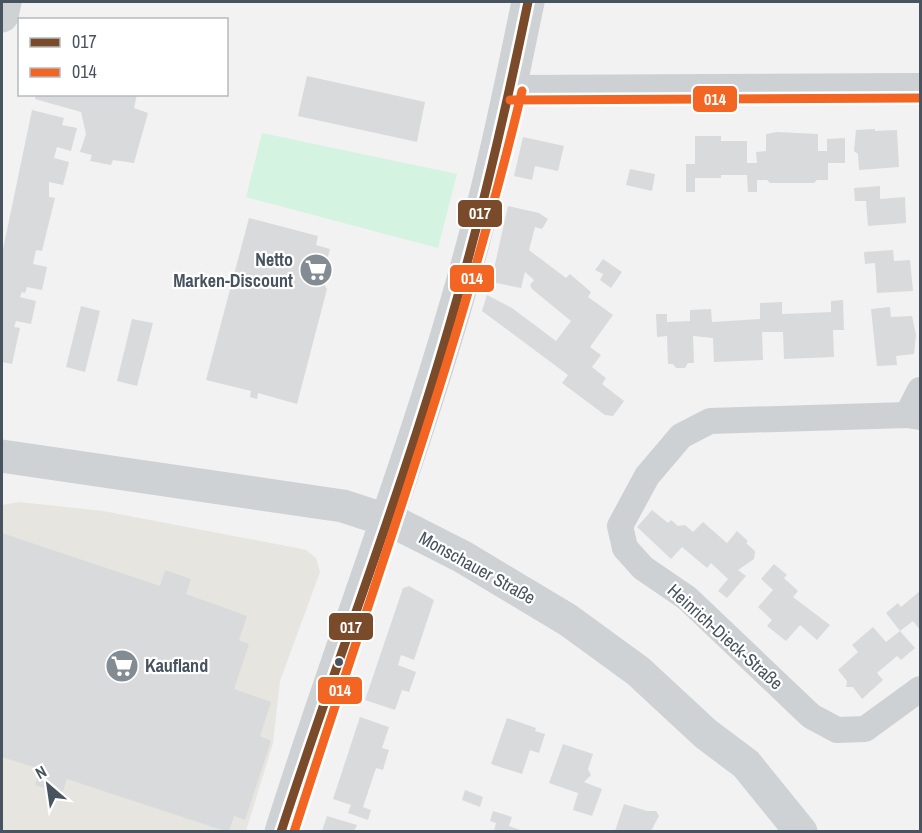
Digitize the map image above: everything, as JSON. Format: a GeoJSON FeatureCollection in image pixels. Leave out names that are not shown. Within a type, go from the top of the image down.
{"type":"FeatureCollection","features":[{"type":"Feature","properties":{"kind":"main road"},"geometry":{"type":"LineString","coordinates":[[2,16],[5,2]]}},
{"type":"Feature","properties":{"kind":"main road"},"geometry":{"type":"LineString","coordinates":[[281,831],[411,446],[473,243],[513,76],[528,2]]}},
{"type":"Feature","properties":{"kind":"main road","name":"Monschauer Straße"},"geometry":{"type":"LineString","coordinates":[[2,456],[343,506],[385,519],[487,570],[568,620],[638,671],[706,734],[746,764],[801,831]]}},
{"type":"Feature","properties":{"kind":"street"},"geometry":{"type":"LineString","coordinates":[[513,76],[921,86]]}},
{"type":"Feature","properties":{"kind":"street","name":"Heinrich-Dieck-Straße"},"geometry":{"type":"LineString","coordinates":[[921,390],[914,416],[710,421],[681,436],[647,476],[620,526],[625,548],[643,568],[687,598],[811,716],[837,730],[865,729],[921,689]]}},
{"type":"Feature","properties":{"kind":"shaded area","name":"Kaufland"},"geometry":{"type":"Polygon","coordinates":[[[19,502],[103,511],[306,550],[316,558],[320,572],[280,681],[273,743],[246,831],[2,831],[2,505],[19,502]]]}},
{"type":"Feature","properties":{"kind":"green space"},"geometry":{"type":"Polygon","coordinates":[[[262,133],[457,174],[438,248],[246,197],[262,133]]]}},
{"type":"Feature","properties":{"kind":"building"},"geometry":{"type":"Polygon","coordinates":[[[307,76],[425,102],[417,142],[298,116],[307,76]]]}},
{"type":"Feature","properties":{"kind":"building"},"geometry":{"type":"Polygon","coordinates":[[[36,96],[137,96],[134,108],[148,113],[134,163],[113,160],[111,165],[90,161],[92,155],[80,152],[86,134],[81,112],[35,99],[36,96]]]}},
{"type":"Feature","properties":{"kind":"building"},"geometry":{"type":"Polygon","coordinates":[[[32,110],[64,118],[62,125],[77,128],[71,151],[57,147],[54,158],[69,162],[63,185],[49,182],[49,197],[55,198],[42,251],[36,250],[33,264],[47,267],[42,290],[27,287],[25,293],[22,292],[20,297],[36,301],[31,324],[16,321],[14,327],[20,328],[12,364],[2,362],[2,254],[32,110]]]}},
{"type":"Feature","properties":{"kind":"building"},"geometry":{"type":"Polygon","coordinates":[[[875,129],[875,131],[897,130],[899,167],[859,170],[858,154],[854,151],[856,130],[875,129]]]}},
{"type":"Feature","properties":{"kind":"building"},"geometry":{"type":"Polygon","coordinates":[[[777,132],[818,134],[818,151],[827,151],[827,139],[845,138],[845,163],[828,163],[828,180],[817,180],[814,183],[770,183],[767,180],[757,180],[757,192],[748,192],[747,175],[721,175],[721,178],[695,178],[695,192],[686,192],[686,164],[695,164],[695,136],[721,136],[721,141],[747,141],[747,163],[757,163],[756,152],[766,151],[766,134],[777,132]]]}},
{"type":"Feature","properties":{"kind":"building"},"geometry":{"type":"Polygon","coordinates":[[[523,137],[564,146],[558,171],[535,166],[532,180],[514,176],[523,137]]]}},
{"type":"Feature","properties":{"kind":"building"},"geometry":{"type":"Polygon","coordinates":[[[630,169],[655,174],[652,191],[626,185],[630,169]]]}},
{"type":"Feature","properties":{"kind":"building"},"geometry":{"type":"Polygon","coordinates":[[[880,186],[880,199],[905,197],[906,223],[868,226],[866,201],[855,201],[854,188],[880,186]]]}},
{"type":"Feature","properties":{"kind":"building"},"geometry":{"type":"Polygon","coordinates":[[[508,206],[539,213],[548,219],[542,229],[535,227],[529,250],[566,278],[570,274],[591,292],[588,297],[613,315],[590,347],[601,355],[592,367],[606,378],[602,384],[624,401],[613,416],[605,415],[562,383],[568,375],[482,311],[487,295],[512,308],[556,341],[571,321],[532,289],[530,285],[534,280],[525,272],[521,288],[491,282],[508,206]]]}},
{"type":"Feature","properties":{"kind":"building"},"geometry":{"type":"Polygon","coordinates":[[[249,218],[318,236],[316,245],[330,249],[322,281],[327,289],[297,404],[258,393],[257,399],[250,397],[251,391],[206,380],[249,218]]]}},
{"type":"Feature","properties":{"kind":"building"},"geometry":{"type":"Polygon","coordinates":[[[893,250],[894,261],[910,260],[913,291],[877,293],[875,263],[865,264],[864,252],[893,250]]]}},
{"type":"Feature","properties":{"kind":"building"},"geometry":{"type":"Polygon","coordinates":[[[603,259],[622,272],[611,288],[600,280],[603,274],[595,270],[603,259]]]}},
{"type":"Feature","properties":{"kind":"building"},"geometry":{"type":"Polygon","coordinates":[[[843,300],[844,330],[833,330],[834,357],[784,359],[783,332],[762,332],[763,360],[714,362],[713,338],[693,336],[694,363],[688,363],[685,368],[676,368],[673,364],[668,364],[667,336],[657,337],[656,314],[667,314],[667,322],[690,321],[690,310],[711,309],[712,322],[760,319],[760,303],[782,302],[782,314],[831,312],[831,301],[843,300]]]}},
{"type":"Feature","properties":{"kind":"building"},"geometry":{"type":"Polygon","coordinates":[[[81,306],[100,311],[85,372],[66,367],[81,306]]]}},
{"type":"Feature","properties":{"kind":"building"},"geometry":{"type":"Polygon","coordinates":[[[890,307],[891,317],[912,316],[916,335],[914,354],[896,356],[897,365],[877,366],[871,309],[890,307]]]}},
{"type":"Feature","properties":{"kind":"building"},"geometry":{"type":"Polygon","coordinates":[[[132,319],[153,323],[137,386],[117,381],[132,319]]]}},
{"type":"Feature","properties":{"kind":"building"},"geometry":{"type":"Polygon","coordinates":[[[652,510],[668,523],[671,520],[678,526],[685,525],[693,532],[703,522],[727,543],[737,531],[748,541],[746,543],[755,551],[754,559],[738,570],[746,576],[727,598],[718,591],[728,579],[711,563],[707,568],[682,547],[671,559],[637,527],[652,510]]]}},
{"type":"Feature","properties":{"kind":"building","name":"Kaufland"},"geometry":{"type":"Polygon","coordinates":[[[2,533],[160,586],[165,570],[191,579],[186,594],[247,616],[239,640],[249,644],[234,689],[271,702],[260,736],[271,741],[245,820],[234,816],[229,831],[225,831],[67,779],[62,794],[35,785],[40,769],[2,757],[2,533]]]}},
{"type":"Feature","properties":{"kind":"building"},"geometry":{"type":"Polygon","coordinates":[[[774,564],[787,575],[784,578],[798,591],[793,597],[830,625],[817,640],[800,625],[786,641],[767,626],[772,620],[758,607],[773,590],[761,579],[774,564]]]}},
{"type":"Feature","properties":{"kind":"building"},"geometry":{"type":"Polygon","coordinates":[[[409,586],[434,600],[414,660],[401,655],[398,665],[416,672],[409,692],[402,690],[395,710],[365,700],[403,588],[409,586]]]}},
{"type":"Feature","properties":{"kind":"building"},"geometry":{"type":"Polygon","coordinates":[[[920,591],[920,630],[913,621],[900,631],[886,613],[898,603],[901,607],[920,591]]]}},
{"type":"Feature","properties":{"kind":"building"},"geometry":{"type":"Polygon","coordinates":[[[873,627],[886,642],[900,631],[915,648],[901,660],[897,656],[877,673],[883,680],[862,699],[853,687],[846,687],[847,681],[838,670],[858,652],[852,645],[873,627]]]}},
{"type":"Feature","properties":{"kind":"building"},"geometry":{"type":"Polygon","coordinates":[[[360,717],[389,727],[382,748],[389,750],[383,770],[376,768],[363,807],[371,810],[368,820],[348,813],[351,805],[333,799],[360,717]]]}},
{"type":"Feature","properties":{"kind":"building"},"geometry":{"type":"Polygon","coordinates":[[[507,718],[536,728],[535,731],[545,734],[539,753],[530,750],[522,774],[491,764],[507,718]]]}},
{"type":"Feature","properties":{"kind":"building"},"geometry":{"type":"Polygon","coordinates":[[[563,744],[593,754],[588,769],[591,775],[584,782],[602,789],[592,816],[573,810],[578,793],[549,783],[563,744]]]}},
{"type":"Feature","properties":{"kind":"building"},"geometry":{"type":"Polygon","coordinates":[[[465,790],[483,797],[480,807],[462,800],[465,790]]]}},
{"type":"Feature","properties":{"kind":"building"},"geometry":{"type":"Polygon","coordinates":[[[624,804],[647,811],[656,811],[659,816],[651,831],[615,831],[624,804]]]}},
{"type":"Feature","properties":{"kind":"building"},"geometry":{"type":"Polygon","coordinates":[[[493,811],[512,817],[509,826],[523,831],[494,831],[496,823],[490,821],[493,811]]]}},
{"type":"Feature","properties":{"kind":"building"},"geometry":{"type":"Polygon","coordinates":[[[327,816],[357,825],[354,831],[322,831],[327,816]]]}},
{"type":"Feature","properties":{"kind":"transit line","name":"017"},"geometry":{"type":"LineString","coordinates":[[281,832],[436,372],[485,193],[528,2]]}},
{"type":"Feature","properties":{"kind":"transit line","name":"014"},"geometry":{"type":"LineString","coordinates":[[294,832],[444,371],[498,185],[522,91]]}},
{"type":"Feature","properties":{"kind":"transit line","name":"014"},"geometry":{"type":"LineString","coordinates":[[510,100],[920,98]]}},
{"type":"Feature","properties":{"kind":"place","name":"Netto Marken-Discount"},"geometry":{"type":"Point","coordinates":[316,270]}},
{"type":"Feature","properties":{"kind":"place","name":"Kaufland"},"geometry":{"type":"Point","coordinates":[122,666]}}]}
